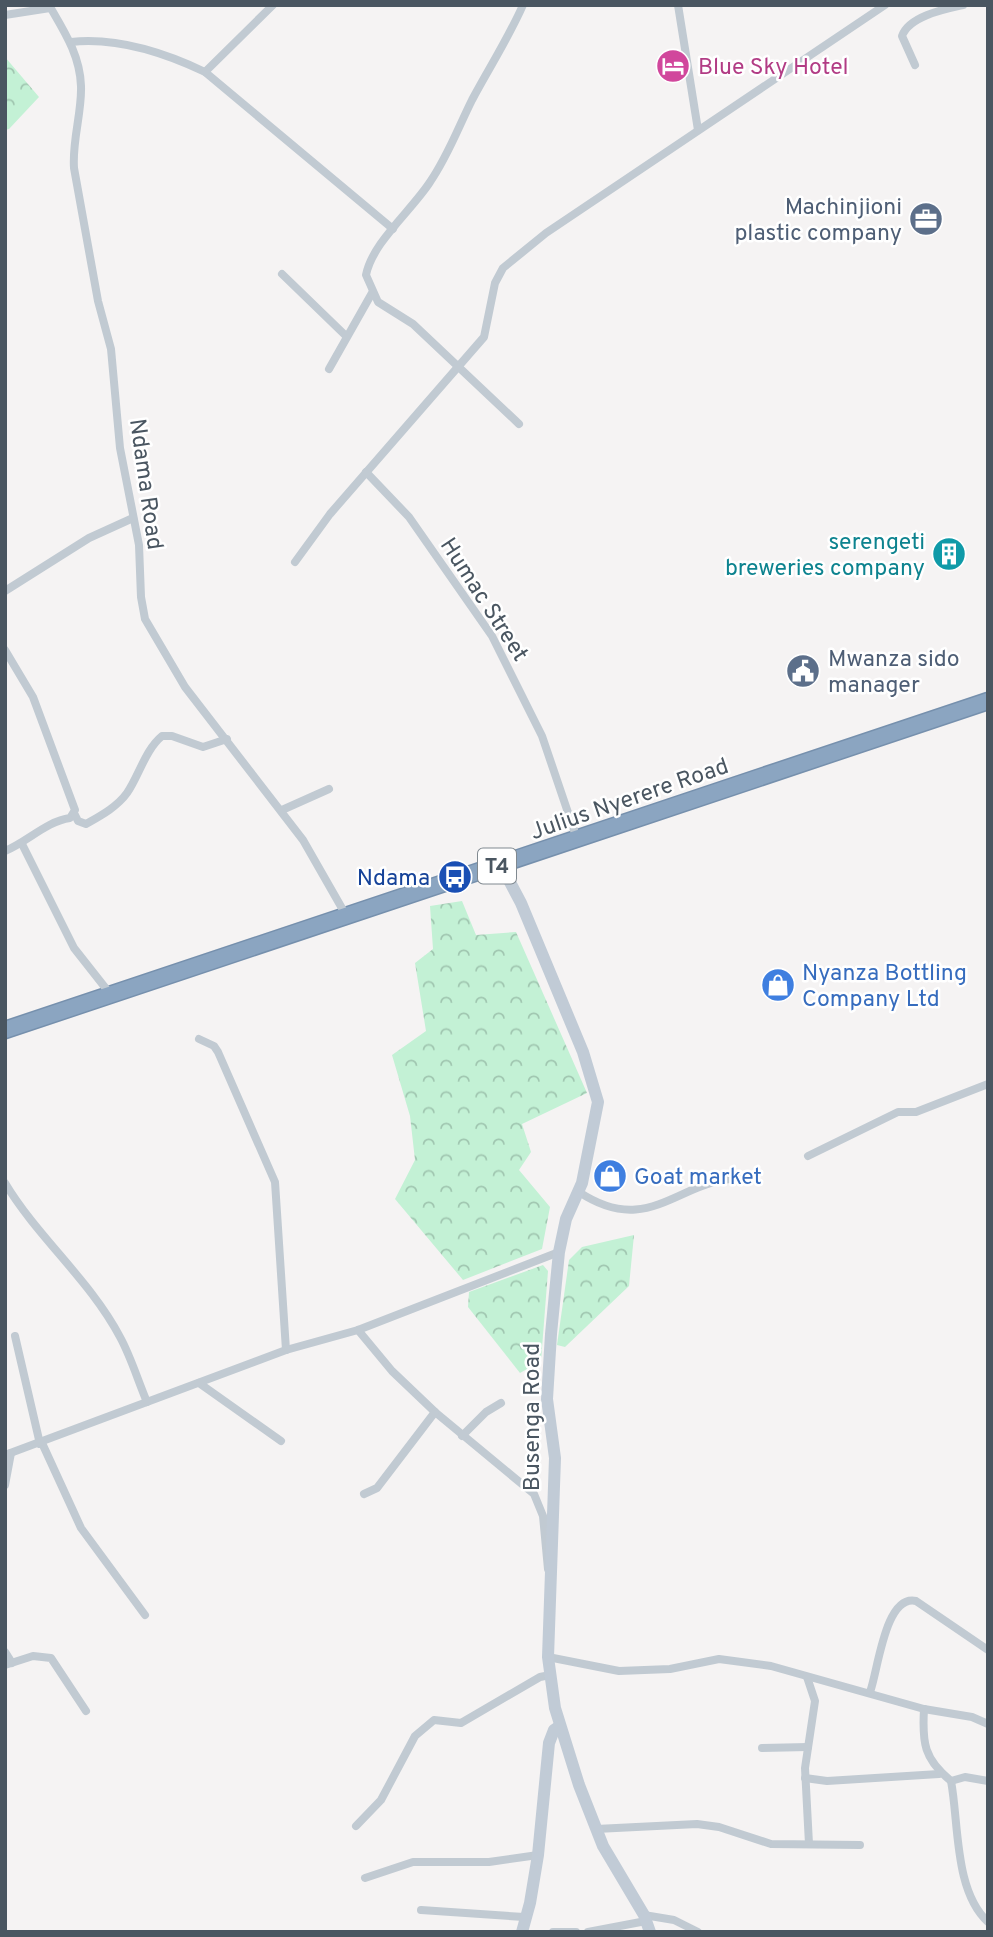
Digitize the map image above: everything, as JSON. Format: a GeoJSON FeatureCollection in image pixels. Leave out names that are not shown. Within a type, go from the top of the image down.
{"type":"FeatureCollection","features":[{"type":"Feature","properties":{"kind":"highway","name":"Julius Nyerere Road"},"geometry":{"type":"LineString","coordinates":[[5,1030],[988,701]]}},
{"type":"Feature","properties":{"kind":"street"},"geometry":{"type":"LineString","coordinates":[[205,72],[273,5]]}},
{"type":"Feature","properties":{"kind":"street"},"geometry":{"type":"LineString","coordinates":[[519,424],[459,364],[413,324],[378,302],[366,275],[368,267],[393,229],[430,183],[455,141],[472,101],[516,26],[523,5]]}},
{"type":"Feature","properties":{"kind":"street"},"geometry":{"type":"LineString","coordinates":[[678,5],[698,130]]}},
{"type":"Feature","properties":{"kind":"street"},"geometry":{"type":"LineString","coordinates":[[295,562],[330,514],[484,337],[495,283],[503,268],[545,233],[885,5]]}},
{"type":"Feature","properties":{"kind":"street"},"geometry":{"type":"LineString","coordinates":[[915,65],[902,36],[904,30],[927,16],[963,5]]}},
{"type":"Feature","properties":{"kind":"street"},"geometry":{"type":"LineString","coordinates":[[5,15],[49,7]]}},
{"type":"Feature","properties":{"kind":"street","name":"Ndama Road"},"geometry":{"type":"LineString","coordinates":[[49,7],[71,42],[81,85],[73,146],[74,168],[98,301],[111,349],[120,448],[133,518],[145,619],[179,678],[282,810],[347,917]]}},
{"type":"Feature","properties":{"kind":"street"},"geometry":{"type":"LineString","coordinates":[[71,42],[88,40],[133,46],[176,58],[205,72],[393,229]]}},
{"type":"Feature","properties":{"kind":"street"},"geometry":{"type":"LineString","coordinates":[[282,274],[346,336]]}},
{"type":"Feature","properties":{"kind":"street"},"geometry":{"type":"LineString","coordinates":[[329,369],[372,293]]}},
{"type":"Feature","properties":{"kind":"street","name":"Humac Street"},"geometry":{"type":"LineString","coordinates":[[366,472],[409,517],[492,636],[541,736],[578,839]]}},
{"type":"Feature","properties":{"kind":"street"},"geometry":{"type":"LineString","coordinates":[[5,591],[89,538],[133,518]]}},
{"type":"Feature","properties":{"kind":"street"},"geometry":{"type":"LineString","coordinates":[[5,650],[33,697],[78,821],[86,824],[116,805],[128,792],[162,736],[172,736],[203,747],[227,739]]}},
{"type":"Feature","properties":{"kind":"street"},"geometry":{"type":"LineString","coordinates":[[282,810],[329,789]]}},
{"type":"Feature","properties":{"kind":"street"},"geometry":{"type":"LineString","coordinates":[[5,850],[22,844],[59,819],[75,815]]}},
{"type":"Feature","properties":{"kind":"street"},"geometry":{"type":"LineString","coordinates":[[22,844],[74,948],[111,995]]}},
{"type":"Feature","properties":{"kind":"street","name":"Busenga Road"},"geometry":{"type":"LineString","coordinates":[[501,864],[521,903],[583,1052],[598,1102],[579,1192],[566,1219],[559,1252],[547,1399],[555,1458],[548,1657],[560,1726],[596,1829],[646,1923]]}},
{"type":"Feature","properties":{"kind":"street"},"geometry":{"type":"LineString","coordinates":[[199,1039],[214,1046],[218,1052],[275,1182],[286,1350]]}},
{"type":"Feature","properties":{"kind":"street"},"geometry":{"type":"LineString","coordinates":[[808,1156],[891,1115],[916,1112],[988,1084]]}},
{"type":"Feature","properties":{"kind":"street"},"geometry":{"type":"LineString","coordinates":[[579,1192],[599,1205],[631,1212],[729,1178],[749,1179]]}},
{"type":"Feature","properties":{"kind":"street"},"geometry":{"type":"LineString","coordinates":[[5,1183],[27,1217],[69,1266],[112,1324],[147,1402]]}},
{"type":"Feature","properties":{"kind":"street"},"geometry":{"type":"LineString","coordinates":[[5,1485],[8,1454],[41,1444],[286,1350],[358,1330],[559,1252]]}},
{"type":"Feature","properties":{"kind":"street"},"geometry":{"type":"LineString","coordinates":[[358,1330],[392,1371],[435,1412],[534,1494],[543,1516],[544,1551],[549,1574]]}},
{"type":"Feature","properties":{"kind":"street"},"geometry":{"type":"LineString","coordinates":[[15,1336],[41,1444],[81,1528],[145,1615]]}},
{"type":"Feature","properties":{"kind":"street"},"geometry":{"type":"LineString","coordinates":[[199,1383],[281,1441]]}},
{"type":"Feature","properties":{"kind":"street"},"geometry":{"type":"LineString","coordinates":[[462,1436],[486,1412],[501,1403]]}},
{"type":"Feature","properties":{"kind":"street"},"geometry":{"type":"LineString","coordinates":[[364,1494],[377,1488],[435,1412]]}},
{"type":"Feature","properties":{"kind":"street"},"geometry":{"type":"LineString","coordinates":[[870,1692],[888,1626],[899,1606],[907,1600],[916,1601],[988,1650]]}},
{"type":"Feature","properties":{"kind":"street"},"geometry":{"type":"LineString","coordinates":[[5,1652],[9,1664],[33,1656],[51,1658],[68,1689],[86,1710]]}},
{"type":"Feature","properties":{"kind":"street"},"geometry":{"type":"LineString","coordinates":[[548,1657],[603,1670],[630,1672],[670,1669],[719,1660],[771,1665],[924,1710],[947,1711],[988,1724]]}},
{"type":"Feature","properties":{"kind":"street"},"geometry":{"type":"LineString","coordinates":[[356,1826],[381,1800],[415,1736],[434,1720],[461,1723],[550,1675]]}},
{"type":"Feature","properties":{"kind":"street"},"geometry":{"type":"LineString","coordinates":[[807,1676],[814,1688],[815,1701],[805,1778],[809,1844]]}},
{"type":"Feature","properties":{"kind":"street"},"geometry":{"type":"LineString","coordinates":[[924,1710],[925,1745],[939,1774]]}},
{"type":"Feature","properties":{"kind":"street"},"geometry":{"type":"LineString","coordinates":[[522,1932],[538,1855],[549,1743],[554,1730],[560,1726]]}},
{"type":"Feature","properties":{"kind":"street"},"geometry":{"type":"LineString","coordinates":[[762,1748],[808,1747]]}},
{"type":"Feature","properties":{"kind":"street"},"geometry":{"type":"LineString","coordinates":[[805,1778],[827,1781],[939,1774],[951,1781],[965,1777],[988,1781]]}},
{"type":"Feature","properties":{"kind":"street"},"geometry":{"type":"LineString","coordinates":[[951,1781],[957,1846],[974,1905],[988,1922]]}},
{"type":"Feature","properties":{"kind":"street"},"geometry":{"type":"LineString","coordinates":[[596,1829],[697,1824],[719,1826],[771,1844],[860,1845]]}},
{"type":"Feature","properties":{"kind":"street"},"geometry":{"type":"LineString","coordinates":[[365,1878],[413,1862],[489,1862],[538,1855]]}},
{"type":"Feature","properties":{"kind":"street"},"geometry":{"type":"LineString","coordinates":[[421,1910],[524,1917]]}},
{"type":"Feature","properties":{"kind":"street"},"geometry":{"type":"LineString","coordinates":[[588,1932],[674,1920],[698,1932]]}},
{"type":"Feature","properties":{"kind":"street"},"geometry":{"type":"LineString","coordinates":[[553,1932],[576,1932]]}},
{"type":"Feature","properties":{"kind":"green space"},"geometry":{"type":"Polygon","coordinates":[[[5,57],[39,97],[5,130],[5,57]]]}},
{"type":"Feature","properties":{"kind":"green space"},"geometry":{"type":"Polygon","coordinates":[[[462,901],[476,935],[516,932],[587,1093],[522,1124],[531,1152],[519,1170],[550,1207],[542,1249],[463,1280],[395,1199],[415,1160],[410,1116],[392,1055],[426,1031],[415,963],[433,949],[430,906],[462,901]]]}},
{"type":"Feature","properties":{"kind":"green space"},"geometry":{"type":"Polygon","coordinates":[[[634,1235],[629,1286],[565,1347],[557,1345],[569,1260],[582,1247],[634,1235]]]}},
{"type":"Feature","properties":{"kind":"green space"},"geometry":{"type":"Polygon","coordinates":[[[543,1265],[548,1271],[541,1361],[520,1373],[468,1307],[469,1292],[543,1265]]]}},
{"type":"Feature","properties":{"kind":"place","name":"Blue Sky Hotel"},"geometry":{"type":"Point","coordinates":[673,66]}},
{"type":"Feature","properties":{"kind":"place","name":"Machinjioni plastic company"},"geometry":{"type":"Point","coordinates":[926,219]}},
{"type":"Feature","properties":{"kind":"place","name":"serengeti breweries company"},"geometry":{"type":"Point","coordinates":[949,554]}},
{"type":"Feature","properties":{"kind":"place","name":"Mwanza sido manager"},"geometry":{"type":"Point","coordinates":[803,671]}},
{"type":"Feature","properties":{"kind":"place","name":"Ndama"},"geometry":{"type":"Point","coordinates":[455,877]}},
{"type":"Feature","properties":{"kind":"place","name":"Nyanza Bottling Company Ltd"},"geometry":{"type":"Point","coordinates":[778,985]}},
{"type":"Feature","properties":{"kind":"place","name":"Goat market"},"geometry":{"type":"Point","coordinates":[610,1176]}}]}
